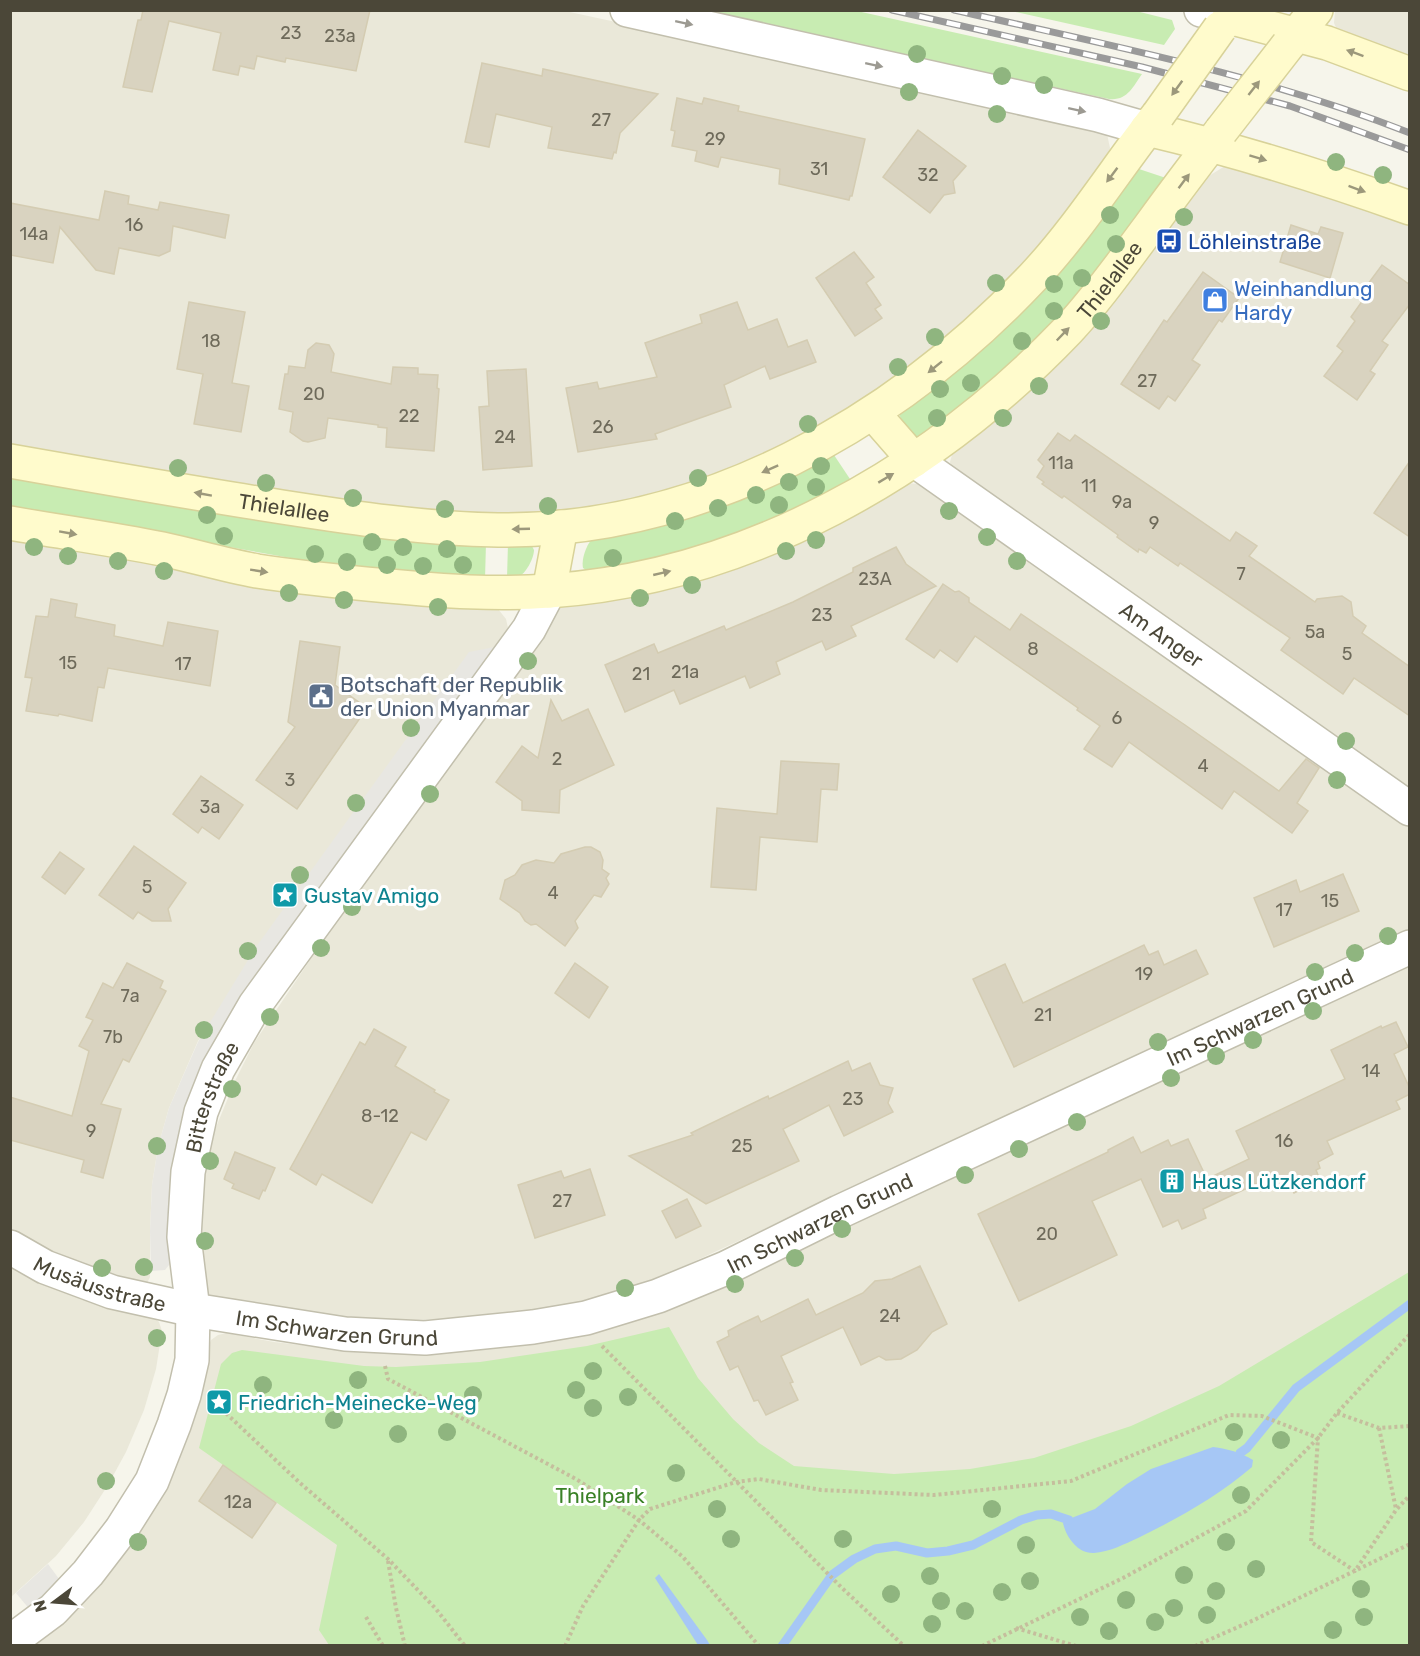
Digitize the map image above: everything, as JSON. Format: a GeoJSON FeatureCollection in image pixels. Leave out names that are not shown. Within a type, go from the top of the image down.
{"type":"FeatureCollection","features":[{"type":"Feature","properties":{"kind":"main road","name":"Thielallee"},"geometry":{"type":"LineString","coordinates":[[10,461],[356,519],[497,530],[561,527],[631,516],[743,481],[823,444],[899,395],[968,339],[1036,274],[1152,122],[1221,17]]}},
{"type":"Feature","properties":{"kind":"main road"},"geometry":{"type":"LineString","coordinates":[[1221,17],[1300,30],[1327,43],[1410,74]]}},
{"type":"Feature","properties":{"kind":"main road","name":"Thielallee"},"geometry":{"type":"LineString","coordinates":[[10,523],[160,549],[256,571],[432,590],[549,591],[661,574],[717,559],[832,509],[914,460],[986,405],[1038,360],[1068,330],[1113,277],[1300,30]]}},
{"type":"Feature","properties":{"kind":"main road"},"geometry":{"type":"LineString","coordinates":[[1152,122],[1216,138],[1410,208]]}},
{"type":"Feature","properties":{"kind":"main road"},"geometry":{"type":"LineString","coordinates":[[873,413],[914,460]]}},
{"type":"Feature","properties":{"kind":"main road"},"geometry":{"type":"LineString","coordinates":[[549,591],[561,527]]}},
{"type":"Feature","properties":{"kind":"street"},"geometry":{"type":"LineString","coordinates":[[627,10],[1098,115],[1152,122]]}},
{"type":"Feature","properties":{"kind":"street","name":"Am Anger"},"geometry":{"type":"LineString","coordinates":[[914,460],[1410,809]]}},
{"type":"Feature","properties":{"kind":"street","name":"Bitterstraße"},"geometry":{"type":"LineString","coordinates":[[10,1642],[53,1610],[88,1573],[122,1530],[152,1481],[184,1395],[192,1360],[193,1310],[184,1237],[188,1172],[201,1112],[218,1069],[255,1005],[529,629],[549,591]]}},
{"type":"Feature","properties":{"kind":"street","name":"Im Schwarzen Grund"},"geometry":{"type":"LineString","coordinates":[[193,1310],[345,1334],[425,1338],[533,1327],[586,1318],[648,1299],[726,1268],[839,1212],[1410,947]]}},
{"type":"Feature","properties":{"kind":"street","name":"Musäusstraße"},"geometry":{"type":"LineString","coordinates":[[10,1246],[45,1267],[112,1292],[193,1310]]}},
{"type":"Feature","properties":{"kind":"path"},"geometry":{"type":"LineString","coordinates":[[982,1646],[1015,1628],[1123,1578],[1246,1511],[1317,1438],[1336,1413],[1410,1334]]}},
{"type":"Feature","properties":{"kind":"path"},"geometry":{"type":"LineString","coordinates":[[601,1346],[842,1588],[904,1646]]}},
{"type":"Feature","properties":{"kind":"path"},"geometry":{"type":"LineString","coordinates":[[384,1359],[388,1379],[576,1479],[639,1520],[683,1557],[759,1646]]}},
{"type":"Feature","properties":{"kind":"path"},"geometry":{"type":"LineString","coordinates":[[206,1395],[300,1483],[388,1559],[436,1609],[462,1639],[465,1646]]}},
{"type":"Feature","properties":{"kind":"path"},"geometry":{"type":"LineString","coordinates":[[1336,1413],[1379,1428],[1410,1426]]}},
{"type":"Feature","properties":{"kind":"path"},"geometry":{"type":"LineString","coordinates":[[565,1646],[583,1606],[639,1520],[650,1509],[736,1482],[759,1479],[822,1490],[934,1495],[1071,1481],[1229,1415],[1262,1416],[1317,1438]]}},
{"type":"Feature","properties":{"kind":"path"},"geometry":{"type":"LineString","coordinates":[[1379,1428],[1396,1510]]}},
{"type":"Feature","properties":{"kind":"path"},"geometry":{"type":"LineString","coordinates":[[1317,1438],[1311,1542],[1356,1571]]}},
{"type":"Feature","properties":{"kind":"path"},"geometry":{"type":"LineString","coordinates":[[1356,1571],[1396,1510],[1410,1495]]}},
{"type":"Feature","properties":{"kind":"path"},"geometry":{"type":"LineString","coordinates":[[1195,1646],[1410,1544]]}},
{"type":"Feature","properties":{"kind":"path"},"geometry":{"type":"LineString","coordinates":[[388,1559],[405,1646]]}},
{"type":"Feature","properties":{"kind":"path"},"geometry":{"type":"LineString","coordinates":[[366,1617],[383,1646]]}},
{"type":"Feature","properties":{"kind":"path"},"geometry":{"type":"LineString","coordinates":[[1015,1628],[1076,1646]]}},
{"type":"Feature","properties":{"kind":"shaded area"},"geometry":{"type":"Polygon","coordinates":[[[10,11],[565,11],[1093,125],[1107,134],[1110,148],[1109,155],[1053,231],[1007,283],[926,356],[817,430],[705,481],[601,508],[497,516],[398,511],[11,445],[10,11]]]}},
{"type":"Feature","properties":{"kind":"shaded area"},"geometry":{"type":"Polygon","coordinates":[[[1335,11],[1409,11],[1409,61],[1337,30],[1334,23],[1335,11]]]}},
{"type":"Feature","properties":{"kind":"shaded area"},"geometry":{"type":"Polygon","coordinates":[[[1225,166],[1287,176],[1409,221],[1409,793],[952,471],[950,462],[954,448],[1204,179],[1225,166]]]}},
{"type":"Feature","properties":{"kind":"shaded area"},"geometry":{"type":"Polygon","coordinates":[[[908,483],[917,484],[926,490],[1409,825],[1409,931],[654,1280],[570,1306],[472,1318],[391,1321],[354,1320],[212,1299],[205,1292],[198,1228],[201,1180],[214,1132],[254,1043],[360,886],[559,609],[565,604],[908,483]]]}},
{"type":"Feature","properties":{"kind":"shaded area"},"geometry":{"type":"Polygon","coordinates":[[[10,535],[498,609],[506,619],[508,628],[507,633],[198,1041],[169,1108],[158,1147],[152,1185],[150,1277],[147,1283],[140,1285],[54,1255],[11,1231],[10,535]]]}},
{"type":"Feature","properties":{"kind":"shaded area"},"geometry":{"type":"Polygon","coordinates":[[[500,646],[243,1004],[173,1260],[165,1270],[151,1271],[152,1185],[158,1147],[169,1108],[198,1042],[256,947],[469,652],[500,646]]]}},
{"type":"Feature","properties":{"kind":"shaded area"},"geometry":{"type":"Polygon","coordinates":[[[1409,960],[1409,1645],[30,1646],[84,1600],[120,1560],[154,1505],[211,1340],[218,1335],[227,1333],[274,1342],[369,1353],[456,1352],[526,1342],[1409,960]]]}},
{"type":"Feature","properties":{"kind":"shaded area"},"geometry":{"type":"Polygon","coordinates":[[[10,1261],[152,1316],[159,1322],[162,1331],[156,1369],[144,1410],[126,1452],[108,1485],[84,1522],[56,1556],[11,1597],[10,1261]]]}},
{"type":"Feature","properties":{"kind":"shaded area"},"geometry":{"type":"Polygon","coordinates":[[[48,1564],[62,1583],[31,1611],[16,1593],[48,1564]]]}},
{"type":"Feature","properties":{"kind":"green space"},"geometry":{"type":"Polygon","coordinates":[[[699,11],[857,11],[1142,74],[1125,95],[1109,99],[699,11]]]}},
{"type":"Feature","properties":{"kind":"green space"},"geometry":{"type":"Polygon","coordinates":[[[1011,11],[1136,11],[1172,20],[1175,29],[1164,45],[1011,11]]]}},
{"type":"Feature","properties":{"kind":"green space"},"geometry":{"type":"Polygon","coordinates":[[[1133,167],[1169,179],[1077,299],[990,385],[918,438],[911,434],[902,423],[900,411],[1133,167]]]}},
{"type":"Feature","properties":{"kind":"green space"},"geometry":{"type":"Polygon","coordinates":[[[832,452],[852,482],[772,522],[685,553],[589,572],[583,568],[585,551],[594,536],[832,452]]]}},
{"type":"Feature","properties":{"kind":"green space"},"geometry":{"type":"Polygon","coordinates":[[[10,472],[486,543],[485,579],[330,565],[11,508],[10,472]]]}},
{"type":"Feature","properties":{"kind":"green space"},"geometry":{"type":"Polygon","coordinates":[[[508,543],[531,544],[534,550],[533,557],[524,573],[517,577],[507,578],[508,543]]]}},
{"type":"Feature","properties":{"kind":"green space","name":"Thielpark"},"geometry":{"type":"Polygon","coordinates":[[[1409,1272],[1409,1645],[329,1645],[319,1630],[337,1545],[199,1448],[221,1364],[232,1353],[242,1350],[364,1366],[396,1367],[480,1362],[587,1346],[669,1327],[698,1378],[733,1419],[759,1443],[794,1466],[894,1474],[970,1469],[1034,1458],[1131,1426],[1219,1386],[1409,1272]]]}},
{"type":"Feature","properties":{"kind":"water"},"geometry":{"type":"Polygon","coordinates":[[[1213,1447],[1234,1451],[1248,1457],[1253,1460],[1252,1467],[1226,1488],[1198,1506],[1117,1547],[1088,1553],[1078,1548],[1070,1539],[1063,1523],[1095,1509],[1151,1469],[1213,1447]]]}},
{"type":"Feature","properties":{"kind":"water"},"geometry":{"type":"Polygon","coordinates":[[[659,1574],[710,1645],[698,1645],[655,1578],[659,1574]]]}},
{"type":"Feature","properties":{"kind":"building"},"geometry":{"type":"Polygon","coordinates":[[[143,10],[370,10],[356,71],[286,58],[285,62],[257,56],[254,69],[240,66],[238,75],[213,70],[221,33],[169,21],[152,92],[123,87],[138,20],[141,20],[143,10]]]}},
{"type":"Feature","properties":{"kind":"building"},"geometry":{"type":"Polygon","coordinates":[[[482,63],[542,76],[543,69],[658,94],[620,133],[616,153],[614,152],[612,159],[548,148],[552,127],[496,114],[489,147],[465,142],[482,63]]]}},
{"type":"Feature","properties":{"kind":"building"},"geometry":{"type":"Polygon","coordinates":[[[677,98],[702,104],[704,98],[739,106],[738,111],[865,139],[852,196],[849,200],[779,184],[780,169],[721,157],[718,167],[695,161],[697,151],[672,146],[675,131],[671,130],[677,98]]]}},
{"type":"Feature","properties":{"kind":"building"},"geometry":{"type":"Polygon","coordinates":[[[918,130],[966,166],[953,181],[955,193],[944,195],[930,213],[883,177],[918,130]]]}},
{"type":"Feature","properties":{"kind":"building"},"geometry":{"type":"Polygon","coordinates":[[[105,191],[129,196],[128,204],[158,210],[160,202],[229,215],[225,238],[173,226],[170,251],[159,256],[119,248],[114,274],[96,270],[60,227],[53,263],[10,255],[10,203],[99,220],[105,191]]]}},
{"type":"Feature","properties":{"kind":"building"},"geometry":{"type":"Polygon","coordinates":[[[1291,225],[1318,234],[1321,227],[1343,233],[1330,278],[1280,262],[1291,225]]]}},
{"type":"Feature","properties":{"kind":"building"},"geometry":{"type":"Polygon","coordinates":[[[854,252],[874,277],[866,283],[881,305],[875,309],[882,318],[855,336],[816,278],[854,252]]]}},
{"type":"Feature","properties":{"kind":"building"},"geometry":{"type":"Polygon","coordinates":[[[1382,265],[1410,285],[1410,304],[1382,341],[1388,345],[1370,371],[1375,374],[1357,400],[1324,376],[1343,351],[1337,346],[1355,321],[1351,317],[1368,293],[1362,292],[1382,265]]]}},
{"type":"Feature","properties":{"kind":"building"},"geometry":{"type":"Polygon","coordinates":[[[1203,272],[1239,298],[1222,322],[1219,320],[1192,360],[1200,365],[1175,401],[1168,396],[1159,409],[1121,384],[1164,320],[1167,322],[1203,272]]]}},
{"type":"Feature","properties":{"kind":"building"},"geometry":{"type":"Polygon","coordinates":[[[189,302],[245,312],[232,383],[249,386],[241,432],[194,424],[203,374],[177,369],[189,302]]]}},
{"type":"Feature","properties":{"kind":"building"},"geometry":{"type":"Polygon","coordinates":[[[737,302],[748,330],[777,319],[788,347],[807,340],[816,362],[770,379],[765,366],[724,385],[731,407],[655,434],[657,439],[578,452],[566,388],[597,382],[599,389],[657,377],[645,343],[702,323],[700,315],[737,302]]]}},
{"type":"Feature","properties":{"kind":"building"},"geometry":{"type":"Polygon","coordinates":[[[316,343],[329,345],[334,354],[331,372],[391,384],[393,367],[418,368],[418,374],[438,375],[434,451],[386,447],[387,428],[328,418],[325,438],[308,442],[290,432],[293,412],[279,409],[285,374],[288,374],[289,366],[305,368],[308,350],[316,343]]]}},
{"type":"Feature","properties":{"kind":"building"},"geometry":{"type":"Polygon","coordinates":[[[526,369],[532,466],[483,470],[479,407],[489,406],[487,371],[526,369]]]}},
{"type":"Feature","properties":{"kind":"building"},"geometry":{"type":"Polygon","coordinates":[[[1058,433],[1070,441],[1075,435],[1230,541],[1236,532],[1257,546],[1249,556],[1315,602],[1317,599],[1342,596],[1351,602],[1353,616],[1366,626],[1362,633],[1410,667],[1410,716],[1354,678],[1343,694],[1281,650],[1290,638],[1180,563],[1178,566],[1150,547],[1146,553],[1139,549],[1138,552],[1064,496],[1062,498],[1042,484],[1044,482],[1037,477],[1044,466],[1038,460],[1058,433]]]}},
{"type":"Feature","properties":{"kind":"building"},"geometry":{"type":"Polygon","coordinates":[[[1410,461],[1410,537],[1374,513],[1410,461]]]}},
{"type":"Feature","properties":{"kind":"building"},"geometry":{"type":"Polygon","coordinates":[[[896,547],[906,564],[936,586],[851,626],[856,636],[826,650],[822,641],[776,662],[780,674],[750,688],[745,676],[680,704],[674,690],[625,712],[605,665],[654,644],[658,653],[724,626],[726,630],[793,602],[896,547]]]}},
{"type":"Feature","properties":{"kind":"building"},"geometry":{"type":"Polygon","coordinates":[[[943,584],[955,592],[959,591],[969,598],[969,602],[1010,630],[1021,614],[1279,791],[1306,759],[1319,768],[1297,803],[1308,811],[1292,833],[1234,791],[1222,809],[1129,742],[1112,767],[1084,749],[1100,726],[975,636],[957,662],[940,650],[934,658],[906,639],[943,584]]]}},
{"type":"Feature","properties":{"kind":"building"},"geometry":{"type":"Polygon","coordinates":[[[51,599],[77,604],[75,617],[115,625],[114,636],[163,646],[168,622],[218,631],[210,686],[108,668],[104,688],[98,687],[92,721],[59,714],[58,716],[26,711],[32,678],[25,677],[36,616],[48,617],[51,599]]]}},
{"type":"Feature","properties":{"kind":"building"},"geometry":{"type":"Polygon","coordinates":[[[300,641],[340,647],[335,685],[367,708],[297,809],[256,780],[295,727],[288,722],[300,641]]]}},
{"type":"Feature","properties":{"kind":"building"},"geometry":{"type":"Polygon","coordinates":[[[551,700],[562,721],[588,709],[614,765],[560,790],[559,813],[522,810],[522,801],[496,782],[522,746],[538,758],[551,700]]]}},
{"type":"Feature","properties":{"kind":"building"},"geometry":{"type":"Polygon","coordinates":[[[781,761],[839,764],[837,790],[821,789],[817,842],[760,837],[756,890],[711,887],[717,808],[777,814],[781,761]]]}},
{"type":"Feature","properties":{"kind":"building"},"geometry":{"type":"Polygon","coordinates":[[[201,776],[243,805],[219,839],[202,827],[198,833],[173,814],[201,776]]]}},
{"type":"Feature","properties":{"kind":"building"},"geometry":{"type":"Polygon","coordinates":[[[134,846],[186,883],[168,909],[171,921],[152,921],[138,912],[133,919],[99,895],[134,846]]]}},
{"type":"Feature","properties":{"kind":"building"},"geometry":{"type":"Polygon","coordinates":[[[591,847],[600,852],[603,860],[602,869],[609,874],[606,878],[609,884],[601,897],[594,895],[575,921],[578,928],[565,946],[536,924],[531,925],[525,921],[520,913],[500,899],[505,880],[515,875],[522,865],[536,860],[554,863],[561,854],[591,847]]]}},
{"type":"Feature","properties":{"kind":"building"},"geometry":{"type":"Polygon","coordinates":[[[60,852],[84,869],[65,894],[42,877],[60,852]]]}},
{"type":"Feature","properties":{"kind":"building"},"geometry":{"type":"Polygon","coordinates":[[[1343,874],[1359,911],[1274,947],[1254,898],[1296,880],[1300,892],[1343,874]]]}},
{"type":"Feature","properties":{"kind":"building"},"geometry":{"type":"Polygon","coordinates":[[[1144,945],[1149,955],[1158,951],[1164,965],[1196,950],[1208,974],[1014,1067],[973,979],[1005,964],[1023,1003],[1144,945]]]}},
{"type":"Feature","properties":{"kind":"building"},"geometry":{"type":"Polygon","coordinates":[[[127,963],[163,981],[160,988],[166,991],[129,1062],[123,1059],[101,1104],[121,1109],[103,1178],[81,1172],[84,1160],[10,1140],[10,1097],[72,1116],[89,1051],[79,1046],[93,1020],[86,1017],[103,983],[113,988],[127,963]]]}},
{"type":"Feature","properties":{"kind":"building"},"geometry":{"type":"Polygon","coordinates":[[[575,963],[608,987],[589,1018],[555,993],[575,963]]]}},
{"type":"Feature","properties":{"kind":"building"},"geometry":{"type":"Polygon","coordinates":[[[1396,1022],[1408,1047],[1394,1054],[1410,1089],[1410,1094],[1396,1101],[1400,1109],[1327,1141],[1333,1154],[1318,1162],[1320,1168],[1316,1170],[1320,1180],[1294,1193],[1289,1183],[1284,1185],[1281,1179],[1265,1186],[1262,1181],[1203,1209],[1206,1218],[1182,1229],[1178,1220],[1163,1227],[1141,1179],[1092,1201],[1117,1255],[1019,1301],[978,1214],[1108,1152],[1133,1137],[1141,1153],[1168,1140],[1171,1146],[1188,1139],[1207,1179],[1249,1159],[1236,1131],[1345,1079],[1331,1050],[1381,1026],[1382,1028],[1396,1022]]]}},
{"type":"Feature","properties":{"kind":"building"},"geometry":{"type":"Polygon","coordinates":[[[374,1029],[406,1047],[395,1066],[449,1100],[426,1140],[411,1132],[372,1203],[322,1174],[316,1185],[290,1169],[360,1042],[365,1045],[374,1029]]]}},
{"type":"Feature","properties":{"kind":"building"},"geometry":{"type":"Polygon","coordinates":[[[848,1061],[852,1071],[870,1063],[880,1085],[893,1088],[888,1103],[893,1112],[844,1136],[829,1105],[783,1129],[799,1161],[706,1204],[629,1156],[693,1135],[691,1133],[768,1096],[769,1099],[848,1061]]]}},
{"type":"Feature","properties":{"kind":"building"},"geometry":{"type":"Polygon","coordinates":[[[235,1152],[275,1168],[259,1199],[232,1188],[234,1184],[224,1179],[235,1152]]]}},
{"type":"Feature","properties":{"kind":"building"},"geometry":{"type":"Polygon","coordinates":[[[590,1169],[605,1215],[535,1238],[518,1185],[561,1171],[564,1178],[590,1169]]]}},
{"type":"Feature","properties":{"kind":"building"},"geometry":{"type":"Polygon","coordinates":[[[687,1199],[701,1226],[676,1238],[662,1211],[687,1199]]]}},
{"type":"Feature","properties":{"kind":"building"},"geometry":{"type":"Polygon","coordinates":[[[920,1266],[947,1324],[932,1332],[917,1350],[901,1359],[886,1360],[879,1356],[861,1365],[843,1327],[781,1356],[793,1382],[790,1383],[798,1400],[766,1415],[758,1400],[754,1401],[738,1366],[730,1370],[717,1342],[729,1336],[728,1331],[758,1316],[761,1322],[808,1299],[816,1315],[863,1293],[875,1281],[892,1279],[920,1266]]]}},
{"type":"Feature","properties":{"kind":"building"},"geometry":{"type":"Polygon","coordinates":[[[223,1465],[276,1503],[252,1538],[199,1501],[223,1465]]]}},
{"type":"Feature","properties":{"kind":"waterway"},"geometry":{"type":"LineString","coordinates":[[1240,1453],[1247,1448],[1296,1388],[1410,1304]]}},
{"type":"Feature","properties":{"kind":"waterway"},"geometry":{"type":"LineString","coordinates":[[782,1646],[832,1575],[854,1559],[875,1549],[896,1546],[927,1553],[948,1551],[973,1545],[1021,1520],[1037,1515],[1051,1514],[1069,1520]]}},
{"type":"Feature","properties":{"kind":"railway"},"geometry":{"type":"LineString","coordinates":[[892,10],[1142,67],[1290,106],[1410,150]]}},
{"type":"Feature","properties":{"kind":"railway"},"geometry":{"type":"LineString","coordinates":[[954,10],[1127,49],[1241,78],[1354,112],[1410,133]]}},
{"type":"Feature","properties":{"kind":"place","name":"Löhleinstraße"},"geometry":{"type":"Point","coordinates":[1169,241]}},
{"type":"Feature","properties":{"kind":"place","name":"Weinhandlung Hardy"},"geometry":{"type":"Point","coordinates":[1215,300]}},
{"type":"Feature","properties":{"kind":"place","name":"Botschaft der Republik der Union Myanmar"},"geometry":{"type":"Point","coordinates":[321,696]}},
{"type":"Feature","properties":{"kind":"place","name":"Gustav Amigo"},"geometry":{"type":"Point","coordinates":[285,895]}},
{"type":"Feature","properties":{"kind":"place","name":"Haus Lützkendorf"},"geometry":{"type":"Point","coordinates":[1172,1181]}},
{"type":"Feature","properties":{"kind":"place","name":"Friedrich-Meinecke-Weg"},"geometry":{"type":"Point","coordinates":[219,1402]}}]}
